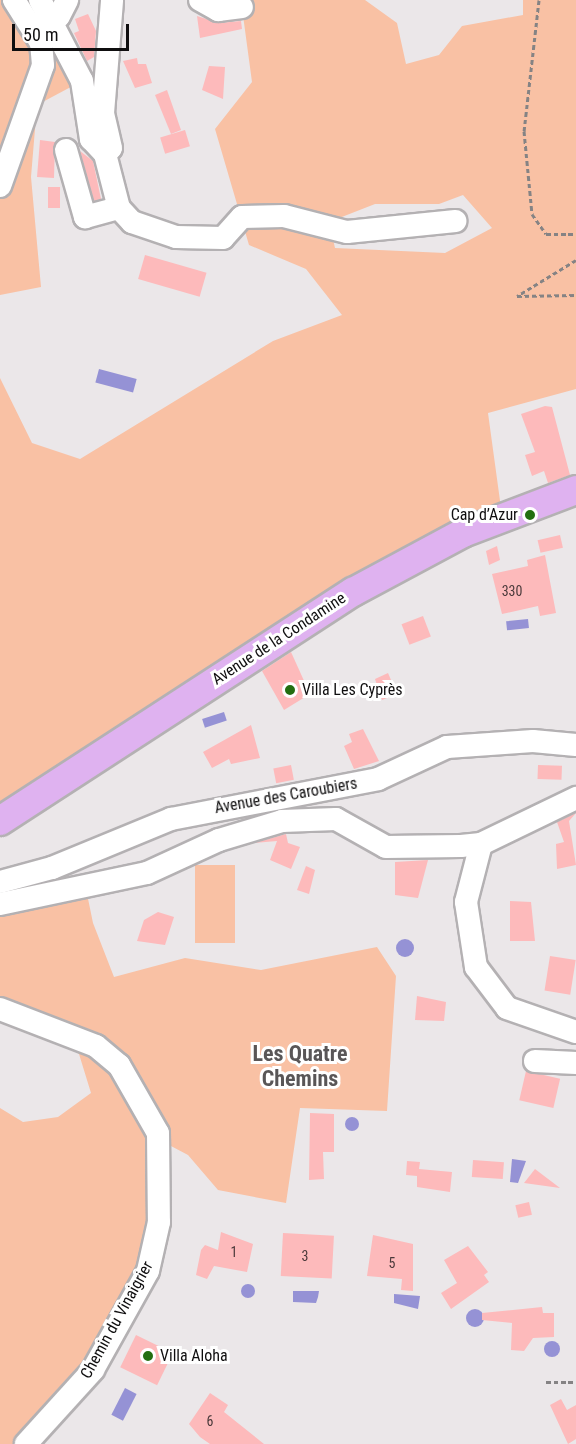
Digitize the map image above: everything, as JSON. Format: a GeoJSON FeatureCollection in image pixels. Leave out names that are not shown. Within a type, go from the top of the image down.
{"type":"FeatureCollection","features":[{"type":"Feature","properties":{"kind":"main road","name":"Avenue de la Condamine"},"geometry":{"type":"LineString","coordinates":[[0,821],[353,592],[463,533],[576,490]]}},
{"type":"Feature","properties":{"kind":"street"},"geometry":{"type":"LineString","coordinates":[[0,186],[43,65],[41,43],[14,0]]}},
{"type":"Feature","properties":{"kind":"street"},"geometry":{"type":"LineString","coordinates":[[46,9],[58,16],[67,0]]}},
{"type":"Feature","properties":{"kind":"street"},"geometry":{"type":"LineString","coordinates":[[105,153],[111,148],[103,112],[112,0]]}},
{"type":"Feature","properties":{"kind":"street"},"geometry":{"type":"LineString","coordinates":[[200,0],[218,10],[242,7]]}},
{"type":"Feature","properties":{"kind":"street"},"geometry":{"type":"LineString","coordinates":[[46,9],[82,81],[92,139],[105,153],[119,208],[132,222],[176,237],[223,238],[242,217],[284,216],[347,232],[455,221]]}},
{"type":"Feature","properties":{"kind":"street"},"geometry":{"type":"LineString","coordinates":[[66,150],[85,217],[119,208]]}},
{"type":"Feature","properties":{"kind":"street","name":"Avenue des Caroubiers"},"geometry":{"type":"LineString","coordinates":[[0,882],[52,868],[171,819],[378,779],[447,747],[533,741],[576,745]]}},
{"type":"Feature","properties":{"kind":"street"},"geometry":{"type":"LineString","coordinates":[[0,904],[147,873],[219,840],[282,821],[336,819],[386,847],[481,844],[576,798]]}},
{"type":"Feature","properties":{"kind":"street"},"geometry":{"type":"LineString","coordinates":[[481,844],[466,902],[476,967],[507,1008],[576,1032]]}},
{"type":"Feature","properties":{"kind":"street","name":"Chemin du Vinaigrier"},"geometry":{"type":"LineString","coordinates":[[0,1010],[96,1046],[119,1065],[158,1133],[159,1222],[148,1271],[93,1370],[26,1444]]}},
{"type":"Feature","properties":{"kind":"street"},"geometry":{"type":"LineString","coordinates":[[535,1061],[576,1063]]}},
{"type":"Feature","properties":{"kind":"path"},"geometry":{"type":"LineString","coordinates":[[539,0],[524,131],[532,214],[546,234],[576,234]]}},
{"type":"Feature","properties":{"kind":"path"},"geometry":{"type":"LineString","coordinates":[[576,260],[517,296],[576,295]]}},
{"type":"Feature","properties":{"kind":"path"},"geometry":{"type":"LineString","coordinates":[[546,1382],[576,1382]]}},
{"type":"Feature","properties":{"kind":"shaded area"},"geometry":{"type":"Polygon","coordinates":[[[0,0],[40,0],[82,81],[37,105],[31,177],[41,287],[0,295],[0,0]]]}},
{"type":"Feature","properties":{"kind":"shaded area"},"geometry":{"type":"Polygon","coordinates":[[[200,0],[365,0],[397,23],[406,64],[439,55],[462,26],[523,15],[523,0],[576,0],[576,389],[488,413],[501,508],[0,808],[0,378],[32,443],[80,459],[273,341],[342,315],[306,269],[249,245],[215,129],[252,82],[242,8],[200,0]],[[463,195],[439,204],[375,204],[329,222],[335,248],[445,253],[492,228],[463,195]]]}},
{"type":"Feature","properties":{"kind":"shaded area"},"geometry":{"type":"Polygon","coordinates":[[[99,369],[137,379],[133,393],[95,383],[99,369]]]}},
{"type":"Feature","properties":{"kind":"shaded area"},"geometry":{"type":"Polygon","coordinates":[[[528,619],[529,628],[507,630],[506,621],[528,619]]]}},
{"type":"Feature","properties":{"kind":"shaded area"},"geometry":{"type":"Polygon","coordinates":[[[224,712],[227,721],[205,728],[202,719],[224,712]]]}},
{"type":"Feature","properties":{"kind":"shaded area"},"geometry":{"type":"Polygon","coordinates":[[[195,865],[235,865],[235,943],[195,943],[195,865]]]}},
{"type":"Feature","properties":{"kind":"shaded area"},"geometry":{"type":"Polygon","coordinates":[[[85,884],[93,923],[114,977],[185,958],[261,970],[377,947],[396,976],[387,1111],[300,1108],[286,1203],[218,1190],[188,1155],[152,1136],[149,1255],[70,1391],[17,1444],[0,1444],[0,1108],[23,1122],[58,1117],[91,1093],[79,1054],[14,1007],[0,1003],[0,904],[85,884]]]}},
{"type":"Feature","properties":{"kind":"shaded area"},"geometry":{"type":"Polygon","coordinates":[[[405,939],[411,942],[414,948],[411,954],[405,957],[399,954],[396,948],[399,942],[405,939]]]}},
{"type":"Feature","properties":{"kind":"shaded area"},"geometry":{"type":"Polygon","coordinates":[[[349,1117],[355,1117],[359,1124],[355,1131],[349,1131],[345,1127],[345,1121],[349,1117]]]}},
{"type":"Feature","properties":{"kind":"shaded area"},"geometry":{"type":"Polygon","coordinates":[[[512,1159],[526,1161],[518,1183],[510,1182],[512,1159]]]}},
{"type":"Feature","properties":{"kind":"shaded area"},"geometry":{"type":"Polygon","coordinates":[[[245,1284],[251,1284],[255,1291],[251,1298],[245,1298],[241,1294],[241,1288],[245,1284]]]}},
{"type":"Feature","properties":{"kind":"shaded area"},"geometry":{"type":"Polygon","coordinates":[[[293,1291],[319,1291],[316,1303],[293,1302],[293,1291]]]}},
{"type":"Feature","properties":{"kind":"shaded area"},"geometry":{"type":"Polygon","coordinates":[[[394,1294],[420,1296],[418,1309],[394,1303],[394,1294]]]}},
{"type":"Feature","properties":{"kind":"shaded area"},"geometry":{"type":"Polygon","coordinates":[[[475,1309],[481,1312],[484,1318],[481,1324],[475,1327],[469,1324],[466,1318],[469,1312],[475,1309]]]}},
{"type":"Feature","properties":{"kind":"shaded area"},"geometry":{"type":"Polygon","coordinates":[[[552,1341],[558,1343],[560,1349],[558,1355],[552,1357],[546,1355],[544,1349],[546,1343],[552,1341]]]}},
{"type":"Feature","properties":{"kind":"shaded area"},"geometry":{"type":"Polygon","coordinates":[[[125,1388],[137,1394],[123,1421],[111,1415],[125,1388]]]}},
{"type":"Feature","properties":{"kind":"building"},"geometry":{"type":"Polygon","coordinates":[[[88,14],[96,31],[94,57],[87,61],[74,33],[79,31],[75,19],[88,14]]]}},
{"type":"Feature","properties":{"kind":"building"},"geometry":{"type":"Polygon","coordinates":[[[197,16],[219,23],[241,21],[242,29],[200,38],[197,16]]]}},
{"type":"Feature","properties":{"kind":"building"},"geometry":{"type":"Polygon","coordinates":[[[137,58],[138,64],[146,64],[152,83],[135,88],[123,61],[137,58]]]}},
{"type":"Feature","properties":{"kind":"building"},"geometry":{"type":"Polygon","coordinates":[[[209,66],[225,67],[223,99],[202,90],[209,66]]]}},
{"type":"Feature","properties":{"kind":"building"},"geometry":{"type":"Polygon","coordinates":[[[167,90],[181,130],[171,134],[155,95],[167,90]]]}},
{"type":"Feature","properties":{"kind":"building"},"geometry":{"type":"Polygon","coordinates":[[[185,130],[190,146],[165,154],[160,138],[185,130]]]}},
{"type":"Feature","properties":{"kind":"building"},"geometry":{"type":"Polygon","coordinates":[[[40,140],[55,142],[54,178],[37,177],[40,140]]]}},
{"type":"Feature","properties":{"kind":"building"},"geometry":{"type":"Polygon","coordinates":[[[80,151],[93,161],[101,199],[94,201],[80,151]]]}},
{"type":"Feature","properties":{"kind":"building"},"geometry":{"type":"Polygon","coordinates":[[[48,187],[60,187],[60,208],[48,208],[48,187]]]}},
{"type":"Feature","properties":{"kind":"building"},"geometry":{"type":"Polygon","coordinates":[[[145,255],[207,273],[200,297],[138,279],[145,255]]]}},
{"type":"Feature","properties":{"kind":"building"},"geometry":{"type":"Polygon","coordinates":[[[545,406],[552,407],[570,475],[548,483],[544,471],[532,476],[525,455],[535,452],[521,414],[545,406]]]}},
{"type":"Feature","properties":{"kind":"building"},"geometry":{"type":"Polygon","coordinates":[[[560,535],[563,548],[541,553],[538,540],[560,535]]]}},
{"type":"Feature","properties":{"kind":"building"},"geometry":{"type":"Polygon","coordinates":[[[497,546],[500,560],[489,565],[486,551],[497,546]]]}},
{"type":"Feature","properties":{"kind":"building"},"geometry":{"type":"Polygon","coordinates":[[[545,555],[556,613],[540,616],[538,606],[502,614],[492,574],[528,566],[527,560],[545,555]]]}},
{"type":"Feature","properties":{"kind":"building"},"geometry":{"type":"Polygon","coordinates":[[[423,616],[431,637],[409,645],[402,624],[423,616]]]}},
{"type":"Feature","properties":{"kind":"building"},"geometry":{"type":"Polygon","coordinates":[[[291,652],[310,694],[284,710],[262,671],[291,652]]]}},
{"type":"Feature","properties":{"kind":"building"},"geometry":{"type":"Polygon","coordinates":[[[388,673],[397,694],[382,700],[375,679],[388,673]]]}},
{"type":"Feature","properties":{"kind":"building"},"geometry":{"type":"Polygon","coordinates":[[[251,725],[260,758],[231,764],[229,759],[212,768],[203,752],[251,725]]]}},
{"type":"Feature","properties":{"kind":"building"},"geometry":{"type":"Polygon","coordinates":[[[363,729],[379,761],[354,769],[344,746],[352,742],[349,734],[363,729]]]}},
{"type":"Feature","properties":{"kind":"building"},"geometry":{"type":"Polygon","coordinates":[[[291,765],[294,780],[276,783],[273,768],[291,765]]]}},
{"type":"Feature","properties":{"kind":"building"},"geometry":{"type":"Polygon","coordinates":[[[538,765],[562,766],[561,780],[538,779],[538,765]]]}},
{"type":"Feature","properties":{"kind":"building"},"geometry":{"type":"Polygon","coordinates":[[[576,813],[569,821],[576,865],[557,869],[556,844],[564,842],[557,822],[576,813]]]}},
{"type":"Feature","properties":{"kind":"building"},"geometry":{"type":"Polygon","coordinates":[[[286,834],[288,843],[300,847],[291,869],[270,860],[277,841],[254,843],[286,834]]]}},
{"type":"Feature","properties":{"kind":"building"},"geometry":{"type":"Polygon","coordinates":[[[428,860],[418,898],[395,895],[395,862],[428,860]]]}},
{"type":"Feature","properties":{"kind":"building"},"geometry":{"type":"Polygon","coordinates":[[[306,866],[315,870],[309,894],[297,890],[306,866]]]}},
{"type":"Feature","properties":{"kind":"building"},"geometry":{"type":"Polygon","coordinates":[[[510,901],[531,902],[535,941],[510,941],[510,901]]]}},
{"type":"Feature","properties":{"kind":"building"},"geometry":{"type":"Polygon","coordinates":[[[158,912],[174,917],[165,945],[137,941],[144,920],[158,912]]]}},
{"type":"Feature","properties":{"kind":"building"},"geometry":{"type":"Polygon","coordinates":[[[550,956],[576,960],[570,995],[545,991],[550,956]]]}},
{"type":"Feature","properties":{"kind":"building"},"geometry":{"type":"Polygon","coordinates":[[[417,996],[446,1002],[444,1021],[415,1020],[417,996]]]}},
{"type":"Feature","properties":{"kind":"building"},"geometry":{"type":"Polygon","coordinates":[[[526,1071],[560,1079],[553,1108],[519,1100],[526,1071]]]}},
{"type":"Feature","properties":{"kind":"building"},"geometry":{"type":"Polygon","coordinates":[[[310,1113],[334,1114],[334,1152],[323,1152],[324,1179],[309,1180],[310,1113]]]}},
{"type":"Feature","properties":{"kind":"building"},"geometry":{"type":"Polygon","coordinates":[[[473,1160],[504,1162],[503,1179],[472,1177],[473,1160]]]}},
{"type":"Feature","properties":{"kind":"building"},"geometry":{"type":"Polygon","coordinates":[[[407,1161],[420,1162],[419,1169],[452,1172],[450,1192],[417,1187],[417,1176],[406,1175],[407,1161]]]}},
{"type":"Feature","properties":{"kind":"building"},"geometry":{"type":"Polygon","coordinates":[[[535,1169],[560,1188],[524,1183],[535,1169]]]}},
{"type":"Feature","properties":{"kind":"building"},"geometry":{"type":"Polygon","coordinates":[[[529,1202],[532,1215],[518,1218],[515,1205],[529,1202]]]}},
{"type":"Feature","properties":{"kind":"building"},"geometry":{"type":"Polygon","coordinates":[[[221,1232],[253,1244],[247,1272],[214,1266],[207,1279],[196,1275],[201,1250],[205,1245],[218,1250],[221,1232]]]}},
{"type":"Feature","properties":{"kind":"building"},"geometry":{"type":"Polygon","coordinates":[[[283,1233],[334,1236],[332,1279],[281,1276],[283,1233]]]}},
{"type":"Feature","properties":{"kind":"building"},"geometry":{"type":"Polygon","coordinates":[[[373,1235],[413,1244],[413,1291],[401,1290],[402,1279],[367,1276],[373,1235]]]}},
{"type":"Feature","properties":{"kind":"building"},"geometry":{"type":"Polygon","coordinates":[[[468,1246],[488,1272],[484,1275],[489,1282],[451,1309],[441,1293],[457,1283],[444,1260],[468,1246]]]}},
{"type":"Feature","properties":{"kind":"building"},"geometry":{"type":"Polygon","coordinates":[[[542,1307],[543,1313],[554,1313],[554,1337],[533,1338],[524,1351],[511,1350],[512,1323],[482,1320],[482,1313],[542,1307]]]}},
{"type":"Feature","properties":{"kind":"building","name":"Villa Aloha"},"geometry":{"type":"Polygon","coordinates":[[[136,1335],[173,1353],[157,1385],[120,1367],[136,1335]]]}},
{"type":"Feature","properties":{"kind":"building"},"geometry":{"type":"Polygon","coordinates":[[[210,1393],[228,1405],[224,1412],[264,1444],[210,1444],[200,1437],[189,1424],[210,1393]]]}},
{"type":"Feature","properties":{"kind":"building"},"geometry":{"type":"Polygon","coordinates":[[[561,1399],[567,1410],[576,1405],[576,1439],[568,1444],[550,1405],[561,1399]]]}},
{"type":"Feature","properties":{"kind":"place","name":"Cap d’Azur"},"geometry":{"type":"Point","coordinates":[530,515]}},
{"type":"Feature","properties":{"kind":"place","name":"Villa Les Cyprès"},"geometry":{"type":"Point","coordinates":[290,690]}},
{"type":"Feature","properties":{"kind":"place","name":"Villa Aloha"},"geometry":{"type":"Point","coordinates":[148,1356]}},
{"type":"Feature","properties":{"kind":"district","name":"Les Quatre Chemins"},"geometry":{"type":"Point","coordinates":[300,1066]}}]}
